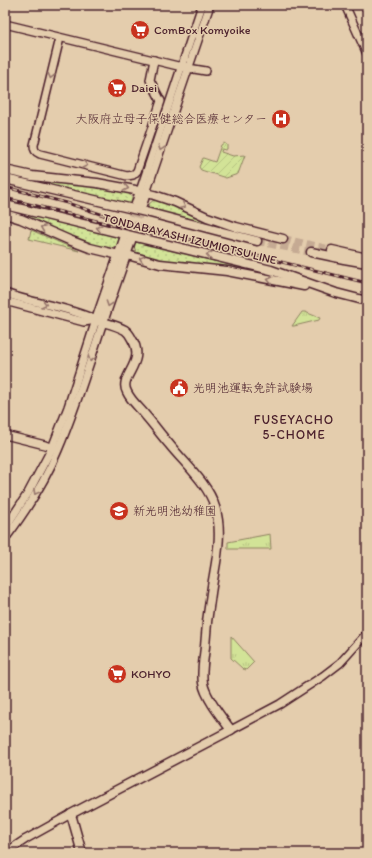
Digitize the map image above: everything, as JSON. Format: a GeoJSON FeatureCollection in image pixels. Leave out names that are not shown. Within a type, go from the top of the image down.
{"type":"FeatureCollection","features":[{"type":"Feature","properties":{"kind":"main road"},"geometry":{"type":"LineString","coordinates":[[5,170],[32,176],[97,183],[143,192],[175,202],[207,217],[230,225],[283,239]]}},
{"type":"Feature","properties":{"kind":"main road","name":"TONDABAYASHI IZUMIOTSU LINE"},"geometry":{"type":"LineString","coordinates":[[5,179],[257,241]]}},
{"type":"Feature","properties":{"kind":"main road","name":"TONDABAYASHI IZUMIOTSU LINE"},"geometry":{"type":"LineString","coordinates":[[138,208],[143,192]]}},
{"type":"Feature","properties":{"kind":"main road","name":"TONDABAYASHI IZUMIOTSU LINE"},"geometry":{"type":"LineString","coordinates":[[5,205],[271,270],[336,293],[367,301]]}},
{"type":"Feature","properties":{"kind":"main road"},"geometry":{"type":"LineString","coordinates":[[5,214],[21,219],[90,248],[160,264],[227,271],[336,293]]}},
{"type":"Feature","properties":{"kind":"main road","name":"TONDABAYASHI IZUMIOTSU LINE"},"geometry":{"type":"LineString","coordinates":[[100,321],[127,240]]}},
{"type":"Feature","properties":{"kind":"main road"},"geometry":{"type":"LineString","coordinates":[[332,250],[367,258]]}},
{"type":"Feature","properties":{"kind":"main road"},"geometry":{"type":"LineString","coordinates":[[311,252],[367,264]]}},
{"type":"Feature","properties":{"kind":"main road"},"geometry":{"type":"LineString","coordinates":[[82,853],[71,814],[231,730],[210,701],[203,683],[206,626],[218,551],[219,524],[215,506],[211,496],[202,482],[128,395],[125,382],[136,360],[137,351],[135,344],[127,331],[100,321]]}},
{"type":"Feature","properties":{"kind":"street"},"geometry":{"type":"LineString","coordinates":[[185,68],[202,5]]}},
{"type":"Feature","properties":{"kind":"street"},"geometry":{"type":"LineString","coordinates":[[143,192],[185,68],[210,5]]}},
{"type":"Feature","properties":{"kind":"street"},"geometry":{"type":"LineString","coordinates":[[345,5],[367,54]]}},
{"type":"Feature","properties":{"kind":"street"},"geometry":{"type":"LineString","coordinates":[[5,24],[185,68],[206,71]]}},
{"type":"Feature","properties":{"kind":"street"},"geometry":{"type":"LineString","coordinates":[[60,38],[34,149],[40,154],[127,176],[133,175],[137,171],[161,100],[150,80],[154,60]]}},
{"type":"Feature","properties":{"kind":"street"},"geometry":{"type":"LineString","coordinates":[[6,293],[85,315],[100,321],[84,322],[5,302],[6,293]]}},
{"type":"Feature","properties":{"kind":"street"},"geometry":{"type":"LineString","coordinates":[[5,539],[34,497],[55,449],[68,407],[100,321]]}},
{"type":"Feature","properties":{"kind":"street"},"geometry":{"type":"LineString","coordinates":[[5,435],[46,445],[55,449]]}},
{"type":"Feature","properties":{"kind":"street"},"geometry":{"type":"LineString","coordinates":[[5,528],[55,449]]}},
{"type":"Feature","properties":{"kind":"street"},"geometry":{"type":"LineString","coordinates":[[231,730],[280,704],[324,676],[340,663],[367,633]]}},
{"type":"Feature","properties":{"kind":"street"},"geometry":{"type":"LineString","coordinates":[[5,853],[26,839],[71,814]]}},
{"type":"Feature","properties":{"kind":"green space"},"geometry":{"type":"Polygon","coordinates":[[[224,143],[227,145],[227,149],[222,149],[221,152],[233,156],[245,155],[238,174],[226,178],[201,170],[199,167],[203,158],[215,162],[221,145],[224,143]]]}},
{"type":"Feature","properties":{"kind":"green space"},"geometry":{"type":"Polygon","coordinates":[[[32,179],[86,185],[128,192],[133,200],[131,206],[32,182],[32,179]]]}},
{"type":"Feature","properties":{"kind":"green space"},"geometry":{"type":"Polygon","coordinates":[[[155,199],[188,211],[224,228],[146,210],[149,204],[155,199]]]}},
{"type":"Feature","properties":{"kind":"green space"},"geometry":{"type":"Polygon","coordinates":[[[23,214],[120,238],[118,245],[111,249],[91,244],[21,217],[23,214]]]}},
{"type":"Feature","properties":{"kind":"green space"},"geometry":{"type":"Polygon","coordinates":[[[31,230],[79,251],[29,239],[31,230]]]}},
{"type":"Feature","properties":{"kind":"green space"},"geometry":{"type":"Polygon","coordinates":[[[135,242],[281,277],[282,281],[158,261],[137,255],[134,246],[135,242]]]}},
{"type":"Feature","properties":{"kind":"green space"},"geometry":{"type":"Polygon","coordinates":[[[302,312],[320,318],[319,320],[292,326],[302,312]]]}},
{"type":"Feature","properties":{"kind":"green space"},"geometry":{"type":"Polygon","coordinates":[[[270,534],[271,549],[228,549],[228,542],[270,534]]]}},
{"type":"Feature","properties":{"kind":"green space"},"geometry":{"type":"Polygon","coordinates":[[[231,636],[254,662],[246,670],[231,658],[231,636]]]}},
{"type":"Feature","properties":{"kind":"tunnel"},"geometry":{"type":"LineString","coordinates":[[124,239],[135,207]]}},
{"type":"Feature","properties":{"kind":"tunnel"},"geometry":{"type":"LineString","coordinates":[[131,241],[141,208]]}},
{"type":"Feature","properties":{"kind":"tunnel"},"geometry":{"type":"LineString","coordinates":[[283,239],[332,250]]}},
{"type":"Feature","properties":{"kind":"tunnel"},"geometry":{"type":"LineString","coordinates":[[257,241],[311,252]]}},
{"type":"Feature","properties":{"kind":"railway"},"geometry":{"type":"LineString","coordinates":[[5,187],[67,203],[143,228],[367,283]]}},
{"type":"Feature","properties":{"kind":"railway"},"geometry":{"type":"LineString","coordinates":[[5,198],[125,228]]}},
{"type":"Feature","properties":{"kind":"place","name":"ComBox Komyoike"},"geometry":{"type":"Point","coordinates":[140,30]}},
{"type":"Feature","properties":{"kind":"place","name":"Daiei"},"geometry":{"type":"Point","coordinates":[117,88]}},
{"type":"Feature","properties":{"kind":"place","name":"大阪府立母子保健総合医療センター"},"geometry":{"type":"Point","coordinates":[281,119]}},
{"type":"Feature","properties":{"kind":"place","name":"光明池運転免許試験場"},"geometry":{"type":"Point","coordinates":[179,388]}},
{"type":"Feature","properties":{"kind":"place","name":"新光明池幼稚園"},"geometry":{"type":"Point","coordinates":[119,511]}},
{"type":"Feature","properties":{"kind":"place","name":"KOHYO"},"geometry":{"type":"Point","coordinates":[117,674]}},
{"type":"Feature","properties":{"kind":"district","name":"FUSEYACHO 5-CHOME"},"geometry":{"type":"Point","coordinates":[294,426]}}]}
